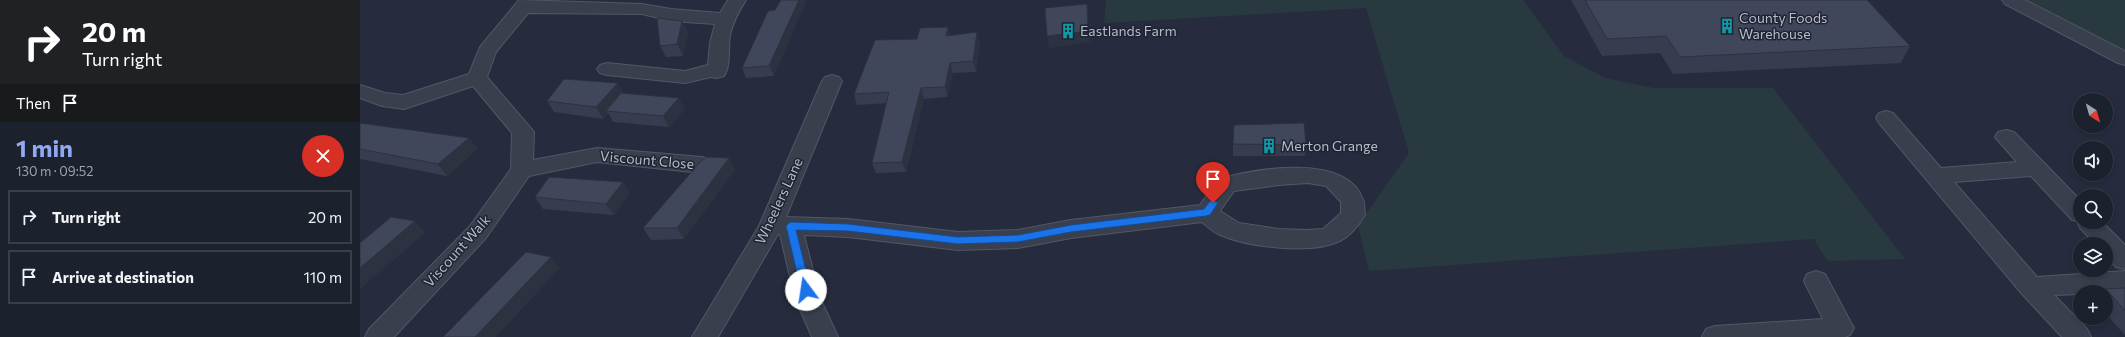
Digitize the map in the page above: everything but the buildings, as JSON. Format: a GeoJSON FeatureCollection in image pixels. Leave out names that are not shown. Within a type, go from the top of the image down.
{"type":"FeatureCollection","features":[{"type":"Feature","properties":{"kind":"street"},"geometry":{"type":"LineString","coordinates":[[607,69],[685,77],[717,70],[719,38],[725,19],[737,0]]}},
{"type":"Feature","properties":{"kind":"street"},"geometry":{"type":"LineString","coordinates":[[2011,0],[2125,59]]}},
{"type":"Feature","properties":{"kind":"street"},"geometry":{"type":"LineString","coordinates":[[477,78],[487,51],[526,3],[642,9],[671,15],[725,19]]}},
{"type":"Feature","properties":{"kind":"street"},"geometry":{"type":"LineString","coordinates":[[360,91],[382,99],[404,102],[477,78]]}},
{"type":"Feature","properties":{"kind":"street"},"geometry":{"type":"LineString","coordinates":[[477,78],[523,132],[522,170]]}},
{"type":"Feature","properties":{"kind":"street","name":"Wheelers Lane"},"geometry":{"type":"LineString","coordinates":[[705,337],[780,226],[832,81]]}},
{"type":"Feature","properties":{"kind":"street"},"geometry":{"type":"LineString","coordinates":[[1886,118],[2031,287],[2078,337]]}},
{"type":"Feature","properties":{"kind":"street"},"geometry":{"type":"LineString","coordinates":[[2006,137],[2073,207]]}},
{"type":"Feature","properties":{"kind":"street","name":"Viscount Close"},"geometry":{"type":"LineString","coordinates":[[522,170],[597,155],[702,164]]}},
{"type":"Feature","properties":{"kind":"street"},"geometry":{"type":"LineString","coordinates":[[1936,176],[2036,168]]}},
{"type":"Feature","properties":{"kind":"street","name":"Viscount Walk"},"geometry":{"type":"LineString","coordinates":[[378,337],[478,232],[522,170]]}},
{"type":"Feature","properties":{"kind":"street"},"geometry":{"type":"LineString","coordinates":[[825,337],[817,325],[780,226],[848,228],[958,241],[1018,239],[1071,229],[1206,212],[1228,228],[1253,234],[1300,239],[1327,237],[1340,230],[1353,215],[1352,200],[1331,179],[1311,176],[1257,178],[1227,185],[1206,212]]}},
{"type":"Feature","properties":{"kind":"street"},"geometry":{"type":"LineString","coordinates":[[2095,229],[2125,260]]}},
{"type":"Feature","properties":{"kind":"street"},"geometry":{"type":"LineString","coordinates":[[1715,337],[1762,335],[1841,328],[1816,281]]}},
{"type":"Feature","properties":{"kind":"street"},"geometry":{"type":"LineString","coordinates":[[2031,287],[2125,281]]}},
{"type":"Feature","properties":{"kind":"shaded area"},"geometry":{"type":"Polygon","coordinates":[[[1106,0],[1523,0],[1564,56],[1605,78],[1654,88],[1773,88],[1905,259],[1827,261],[1814,239],[1369,271],[1358,225],[1409,153],[1366,8],[1104,23],[1106,0]]]}},
{"type":"Feature","properties":{"kind":"shaded area"},"geometry":{"type":"Polygon","coordinates":[[[2011,0],[2125,0],[2125,59],[2011,0]]]}},
{"type":"Feature","properties":{"kind":"place","name":"County Foods Warehouse"},"geometry":{"type":"Point","coordinates":[1727,26]}},
{"type":"Feature","properties":{"kind":"place","name":"Eastlands Farm"},"geometry":{"type":"Point","coordinates":[1068,31]}},
{"type":"Feature","properties":{"kind":"place","name":"Merton Grange"},"geometry":{"type":"Point","coordinates":[1269,146]}},
{"type":"Feature","properties":{"kind":"route"},"geometry":{"type":"LineString","coordinates":[[806,290],[790,226],[848,228],[958,241],[1018,239],[1071,229],[1206,212],[1213,203]]}}]}
